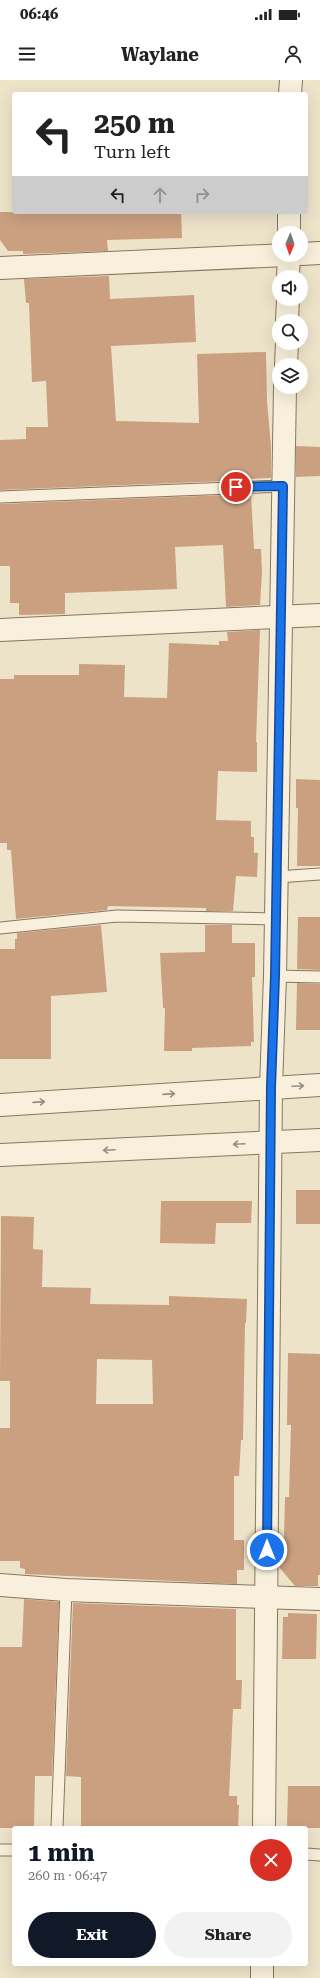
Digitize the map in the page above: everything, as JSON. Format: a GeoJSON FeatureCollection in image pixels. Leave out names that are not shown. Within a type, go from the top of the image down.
{"type":"FeatureCollection","features":[{"type":"Feature","properties":{"kind":"street"},"geometry":{"type":"LineString","coordinates":[[290,80],[290,92]]}},
{"type":"Feature","properties":{"kind":"street"},"geometry":{"type":"LineString","coordinates":[[289,214],[289,226]]}},
{"type":"Feature","properties":{"kind":"street"},"geometry":{"type":"LineString","coordinates":[[308,254],[320,253]]}},
{"type":"Feature","properties":{"kind":"street"},"geometry":{"type":"LineString","coordinates":[[0,268],[272,256]]}},
{"type":"Feature","properties":{"kind":"street"},"geometry":{"type":"LineString","coordinates":[[264,1826],[270,1142],[275,976],[286,394]]}},
{"type":"Feature","properties":{"kind":"street"},"geometry":{"type":"LineString","coordinates":[[0,630],[320,615]]}},
{"type":"Feature","properties":{"kind":"street"},"geometry":{"type":"LineString","coordinates":[[0,1105],[320,1085]]}},
{"type":"Feature","properties":{"kind":"street"},"geometry":{"type":"LineString","coordinates":[[0,1155],[320,1140]]}},
{"type":"Feature","properties":{"kind":"street"},"geometry":{"type":"LineString","coordinates":[[0,1585],[66,1590],[320,1599]]}},
{"type":"Feature","properties":{"kind":"street"},"geometry":{"type":"LineString","coordinates":[[262,1966],[262,1978]]}},
{"type":"Feature","properties":{"kind":"lane"},"geometry":{"type":"LineString","coordinates":[[0,497],[283,486]]}},
{"type":"Feature","properties":{"kind":"lane"},"geometry":{"type":"LineString","coordinates":[[277,877],[320,874]]}},
{"type":"Feature","properties":{"kind":"lane"},"geometry":{"type":"LineString","coordinates":[[0,928],[117,916],[276,919]]}},
{"type":"Feature","properties":{"kind":"lane"},"geometry":{"type":"LineString","coordinates":[[275,976],[320,977]]}},
{"type":"Feature","properties":{"kind":"lane"},"geometry":{"type":"LineString","coordinates":[[57,1826],[66,1590]]}},
{"type":"Feature","properties":{"kind":"lane"},"geometry":{"type":"LineString","coordinates":[[0,1850],[12,1850]]}},
{"type":"Feature","properties":{"kind":"lane"},"geometry":{"type":"LineString","coordinates":[[308,1854],[320,1854]]}},
{"type":"Feature","properties":{"kind":"building"},"geometry":{"type":"Polygon","coordinates":[[[0,212],[12,212],[12,214],[181,214],[182,238],[107,240],[108,251],[23,254],[23,251],[8,251],[0,240],[0,212]]]}},
{"type":"Feature","properties":{"kind":"building"},"geometry":{"type":"Polygon","coordinates":[[[109,276],[110,299],[194,295],[196,342],[111,346],[116,421],[199,423],[197,354],[266,352],[267,401],[271,446],[271,478],[0,490],[0,440],[26,439],[26,427],[48,427],[46,381],[32,382],[29,303],[26,303],[24,279],[109,276]]]}},
{"type":"Feature","properties":{"kind":"building"},"geometry":{"type":"Polygon","coordinates":[[[296,446],[320,447],[320,476],[296,477],[296,446]]]}},
{"type":"Feature","properties":{"kind":"building"},"geometry":{"type":"Polygon","coordinates":[[[251,494],[254,549],[261,549],[262,572],[260,605],[226,607],[223,545],[175,547],[177,589],[65,593],[65,614],[19,615],[19,603],[10,603],[10,566],[0,566],[0,504],[251,494]]]}},
{"type":"Feature","properties":{"kind":"building"},"geometry":{"type":"Polygon","coordinates":[[[260,630],[256,742],[257,772],[218,771],[216,820],[251,821],[251,837],[254,837],[254,853],[258,853],[257,877],[236,876],[233,911],[206,911],[206,908],[108,906],[107,910],[16,919],[11,850],[7,850],[7,843],[0,843],[0,679],[14,679],[14,675],[79,675],[79,664],[125,665],[124,697],[167,698],[169,643],[219,645],[219,641],[228,641],[227,632],[260,630]]]}},
{"type":"Feature","properties":{"kind":"building"},"geometry":{"type":"Polygon","coordinates":[[[296,779],[320,780],[320,866],[297,866],[298,808],[296,808],[296,779]]]}},
{"type":"Feature","properties":{"kind":"building"},"geometry":{"type":"Polygon","coordinates":[[[298,917],[320,917],[320,970],[297,969],[298,917]]]}},
{"type":"Feature","properties":{"kind":"building"},"geometry":{"type":"Polygon","coordinates":[[[101,925],[107,992],[51,996],[51,1059],[0,1059],[0,949],[15,949],[15,939],[17,939],[17,933],[101,925]]]}},
{"type":"Feature","properties":{"kind":"building"},"geometry":{"type":"Polygon","coordinates":[[[205,925],[232,925],[232,943],[255,943],[255,977],[252,977],[254,1042],[251,1042],[251,1046],[192,1048],[192,1051],[164,1051],[165,1008],[163,1008],[160,953],[205,952],[205,925]]]}},
{"type":"Feature","properties":{"kind":"building"},"geometry":{"type":"Polygon","coordinates":[[[297,983],[320,984],[320,1030],[296,1030],[297,983]]]}},
{"type":"Feature","properties":{"kind":"building"},"geometry":{"type":"Polygon","coordinates":[[[296,1190],[320,1190],[320,1224],[296,1224],[296,1190]]]}},
{"type":"Feature","properties":{"kind":"building"},"geometry":{"type":"Polygon","coordinates":[[[161,1201],[252,1201],[251,1223],[216,1223],[215,1244],[160,1243],[161,1201]]]}},
{"type":"Feature","properties":{"kind":"building"},"geometry":{"type":"Polygon","coordinates":[[[1,1216],[34,1217],[33,1249],[43,1250],[42,1287],[91,1288],[90,1304],[169,1305],[169,1296],[247,1299],[245,1323],[243,1440],[241,1440],[239,1476],[234,1476],[234,1540],[244,1540],[244,1570],[237,1570],[237,1584],[25,1574],[25,1569],[20,1568],[20,1561],[0,1561],[0,1428],[10,1428],[10,1381],[0,1381],[1,1216]],[[97,1359],[96,1404],[153,1404],[152,1360],[97,1359]]]}},
{"type":"Feature","properties":{"kind":"building"},"geometry":{"type":"Polygon","coordinates":[[[288,1353],[320,1354],[320,1575],[318,1575],[318,1586],[295,1586],[279,1567],[279,1540],[284,1540],[285,1497],[289,1497],[291,1425],[287,1425],[288,1353]]]}},
{"type":"Feature","properties":{"kind":"building"},"geometry":{"type":"Polygon","coordinates":[[[24,1599],[59,1602],[52,1776],[35,1776],[34,1826],[12,1826],[12,1828],[0,1828],[0,1647],[22,1647],[24,1599]]]}},
{"type":"Feature","properties":{"kind":"building"},"geometry":{"type":"Polygon","coordinates":[[[73,1603],[236,1609],[236,1680],[242,1680],[241,1709],[233,1709],[229,1796],[237,1796],[237,1805],[239,1805],[238,1826],[81,1826],[81,1777],[66,1776],[73,1603]]]}},
{"type":"Feature","properties":{"kind":"building"},"geometry":{"type":"Polygon","coordinates":[[[288,1613],[317,1614],[316,1659],[282,1659],[283,1617],[288,1617],[288,1613]]]}},
{"type":"Feature","properties":{"kind":"building"},"geometry":{"type":"Polygon","coordinates":[[[288,1786],[320,1786],[320,1828],[308,1828],[308,1826],[287,1826],[288,1786]]]}},
{"type":"Feature","properties":{"kind":"route"},"geometry":{"type":"LineString","coordinates":[[236,487],[283,486],[275,976],[271,1087],[267,1550]]}}]}
